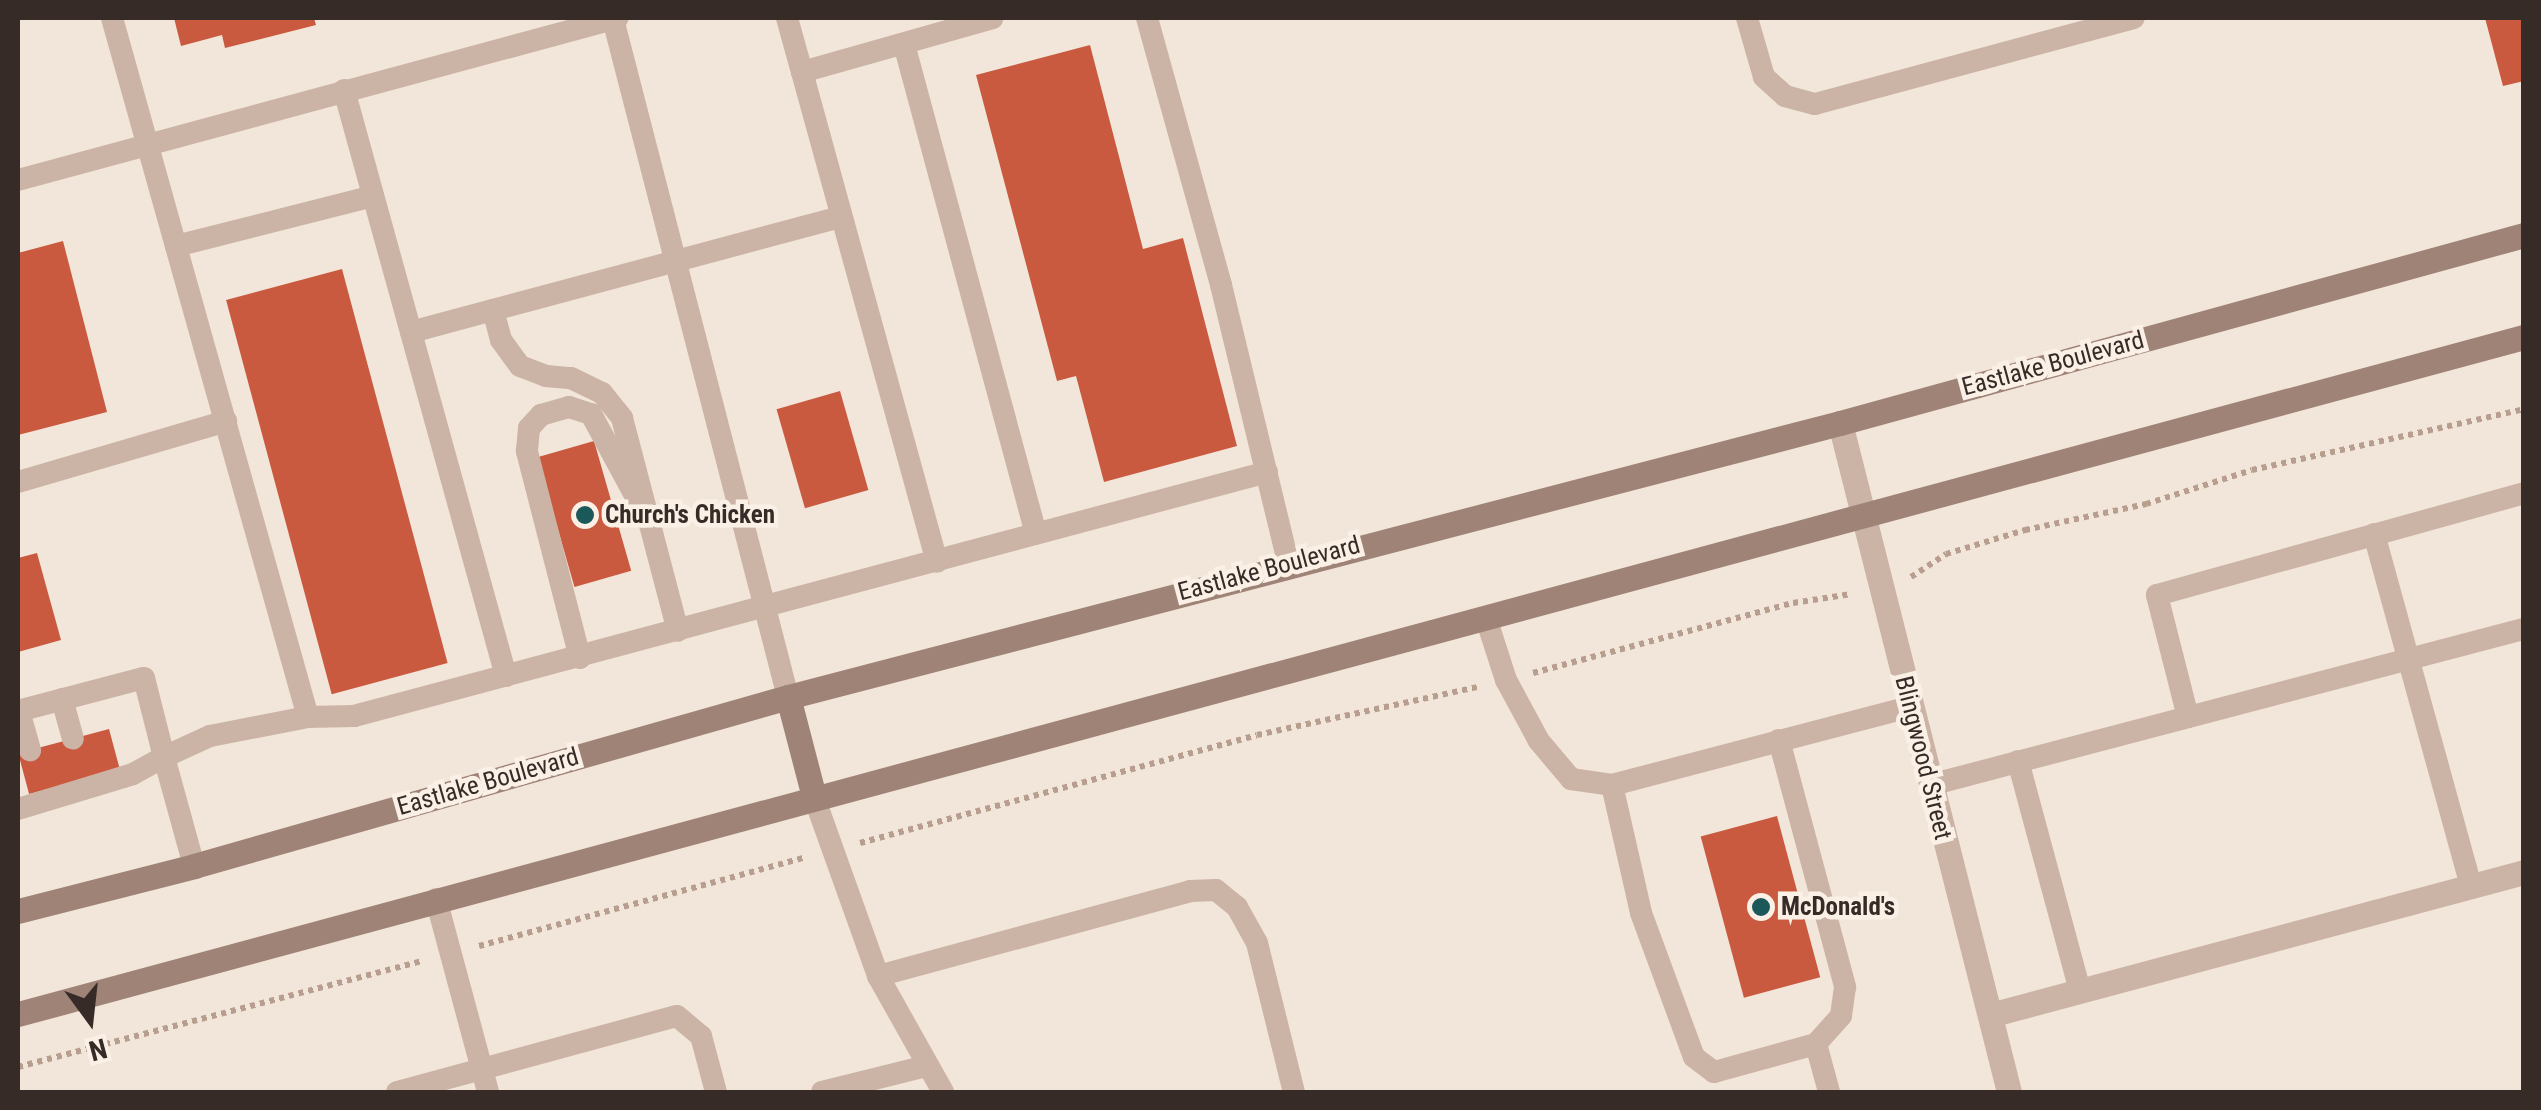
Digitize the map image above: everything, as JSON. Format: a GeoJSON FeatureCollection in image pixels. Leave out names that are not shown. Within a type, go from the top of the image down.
{"type":"FeatureCollection","features":[{"type":"Feature","properties":{"kind":"main road","name":"Eastlake Boulevard"},"geometry":{"type":"LineString","coordinates":[[18,911],[194,866],[788,697],[1840,423],[2524,235]]}},
{"type":"Feature","properties":{"kind":"main road"},"geometry":{"type":"LineString","coordinates":[[18,1014],[2524,337]]}},
{"type":"Feature","properties":{"kind":"main road"},"geometry":{"type":"LineString","coordinates":[[788,697],[814,796]]}},
{"type":"Feature","properties":{"kind":"street","name":"Blingwood Street"},"geometry":{"type":"LineString","coordinates":[[1840,423],[2009,1092]]}},
{"type":"Feature","properties":{"kind":"street"},"geometry":{"type":"LineString","coordinates":[[1990,1015],[2524,872]]}},
{"type":"Feature","properties":{"kind":"lane"},"geometry":{"type":"LineString","coordinates":[[112,18],[308,718]]}},
{"type":"Feature","properties":{"kind":"lane"},"geometry":{"type":"LineString","coordinates":[[18,180],[615,18],[788,697]]}},
{"type":"Feature","properties":{"kind":"lane"},"geometry":{"type":"LineString","coordinates":[[787,18],[937,562]]}},
{"type":"Feature","properties":{"kind":"lane"},"geometry":{"type":"LineString","coordinates":[[802,72],[993,18]]}},
{"type":"Feature","properties":{"kind":"lane"},"geometry":{"type":"LineString","coordinates":[[1147,18],[1221,285],[1288,564]]}},
{"type":"Feature","properties":{"kind":"lane"},"geometry":{"type":"LineString","coordinates":[[1747,18],[1764,76],[1786,96],[1815,104],[2134,18]]}},
{"type":"Feature","properties":{"kind":"lane"},"geometry":{"type":"LineString","coordinates":[[904,44],[1036,534]]}},
{"type":"Feature","properties":{"kind":"lane"},"geometry":{"type":"LineString","coordinates":[[344,90],[506,676]]}},
{"type":"Feature","properties":{"kind":"lane"},"geometry":{"type":"LineString","coordinates":[[176,246],[373,196]]}},
{"type":"Feature","properties":{"kind":"lane"},"geometry":{"type":"LineString","coordinates":[[411,332],[841,217]]}},
{"type":"Feature","properties":{"kind":"lane"},"geometry":{"type":"LineString","coordinates":[[493,310],[501,340],[520,366],[546,376],[571,378],[602,393],[622,418],[678,631]]}},
{"type":"Feature","properties":{"kind":"lane"},"geometry":{"type":"LineString","coordinates":[[580,658],[527,450],[529,428],[541,415],[569,408],[591,414],[646,514]]}},
{"type":"Feature","properties":{"kind":"lane"},"geometry":{"type":"LineString","coordinates":[[18,482],[226,421]]}},
{"type":"Feature","properties":{"kind":"lane"},"geometry":{"type":"LineString","coordinates":[[18,809],[42,796],[133,774],[210,736],[308,718],[354,716],[1267,472]]}},
{"type":"Feature","properties":{"kind":"lane"},"geometry":{"type":"LineString","coordinates":[[2188,717],[2156,595],[2524,493]]}},
{"type":"Feature","properties":{"kind":"lane"},"geometry":{"type":"LineString","coordinates":[[2374,534],[2471,886]]}},
{"type":"Feature","properties":{"kind":"lane"},"geometry":{"type":"LineString","coordinates":[[1486,618],[1506,680],[1540,740],[1571,778],[1612,786],[1910,707]]}},
{"type":"Feature","properties":{"kind":"lane"},"geometry":{"type":"LineString","coordinates":[[1930,785],[2524,628]]}},
{"type":"Feature","properties":{"kind":"lane"},"geometry":{"type":"LineString","coordinates":[[30,750],[18,711],[144,678],[194,866]]}},
{"type":"Feature","properties":{"kind":"lane"},"geometry":{"type":"LineString","coordinates":[[62,699],[73,739]]}},
{"type":"Feature","properties":{"kind":"lane"},"geometry":{"type":"LineString","coordinates":[[1612,786],[1641,913],[1694,1057],[1714,1072],[1816,1044],[1841,1016],[1844,987],[1780,740]]}},
{"type":"Feature","properties":{"kind":"lane"},"geometry":{"type":"LineString","coordinates":[[2018,762],[2080,991]]}},
{"type":"Feature","properties":{"kind":"lane"},"geometry":{"type":"LineString","coordinates":[[814,796],[878,976],[943,1092]]}},
{"type":"Feature","properties":{"kind":"lane"},"geometry":{"type":"LineString","coordinates":[[878,976],[1190,891],[1216,890],[1237,907],[1256,943],[1294,1092]]}},
{"type":"Feature","properties":{"kind":"lane"},"geometry":{"type":"LineString","coordinates":[[436,899],[488,1092]]}},
{"type":"Feature","properties":{"kind":"lane"},"geometry":{"type":"LineString","coordinates":[[400,1092],[677,1016],[701,1036],[716,1092]]}},
{"type":"Feature","properties":{"kind":"lane"},"geometry":{"type":"LineString","coordinates":[[1816,1044],[1829,1092]]}},
{"type":"Feature","properties":{"kind":"lane"},"geometry":{"type":"LineString","coordinates":[[822,1092],[926,1066]]}},
{"type":"Feature","properties":{"kind":"path"},"geometry":{"type":"LineString","coordinates":[[1909,577],[1946,554],[2025,530],[2146,504],[2266,467],[2524,409]]}},
{"type":"Feature","properties":{"kind":"path"},"geometry":{"type":"LineString","coordinates":[[18,1067],[1299,724],[1506,680],[1793,603],[1842,597]]}},
{"type":"Feature","properties":{"kind":"building"},"geometry":{"type":"Polygon","coordinates":[[[174,18],[314,18],[316,25],[225,48],[222,35],[181,46],[174,18]]]}},
{"type":"Feature","properties":{"kind":"building"},"geometry":{"type":"Polygon","coordinates":[[[2485,18],[2524,18],[2524,81],[2503,86],[2485,18]]]}},
{"type":"Feature","properties":{"kind":"building"},"geometry":{"type":"Polygon","coordinates":[[[1090,45],[1143,249],[1183,238],[1237,446],[1104,482],[1076,376],[1057,381],[976,75],[1090,45]]]}},
{"type":"Feature","properties":{"kind":"building"},"geometry":{"type":"Polygon","coordinates":[[[63,241],[107,412],[18,435],[18,253],[63,241]]]}},
{"type":"Feature","properties":{"kind":"building"},"geometry":{"type":"Polygon","coordinates":[[[342,269],[448,663],[332,694],[226,300],[342,269]]]}},
{"type":"Feature","properties":{"kind":"building"},"geometry":{"type":"Polygon","coordinates":[[[840,391],[868,490],[805,508],[777,409],[840,391]]]}},
{"type":"Feature","properties":{"kind":"building","name":"Church's Chicken"},"geometry":{"type":"Polygon","coordinates":[[[594,441],[631,571],[574,587],[537,457],[594,441]]]}},
{"type":"Feature","properties":{"kind":"building"},"geometry":{"type":"Polygon","coordinates":[[[37,553],[61,640],[18,652],[18,558],[37,553]]]}},
{"type":"Feature","properties":{"kind":"building"},"geometry":{"type":"Polygon","coordinates":[[[109,729],[120,770],[29,794],[18,753],[109,729]]]}},
{"type":"Feature","properties":{"kind":"building","name":"McDonald's"},"geometry":{"type":"Polygon","coordinates":[[[1777,816],[1820,977],[1744,998],[1701,836],[1777,816]]]}},
{"type":"Feature","properties":{"kind":"place","name":"Church's Chicken"},"geometry":{"type":"Point","coordinates":[585,515]}},
{"type":"Feature","properties":{"kind":"place","name":"McDonald's"},"geometry":{"type":"Point","coordinates":[1761,907]}}]}
